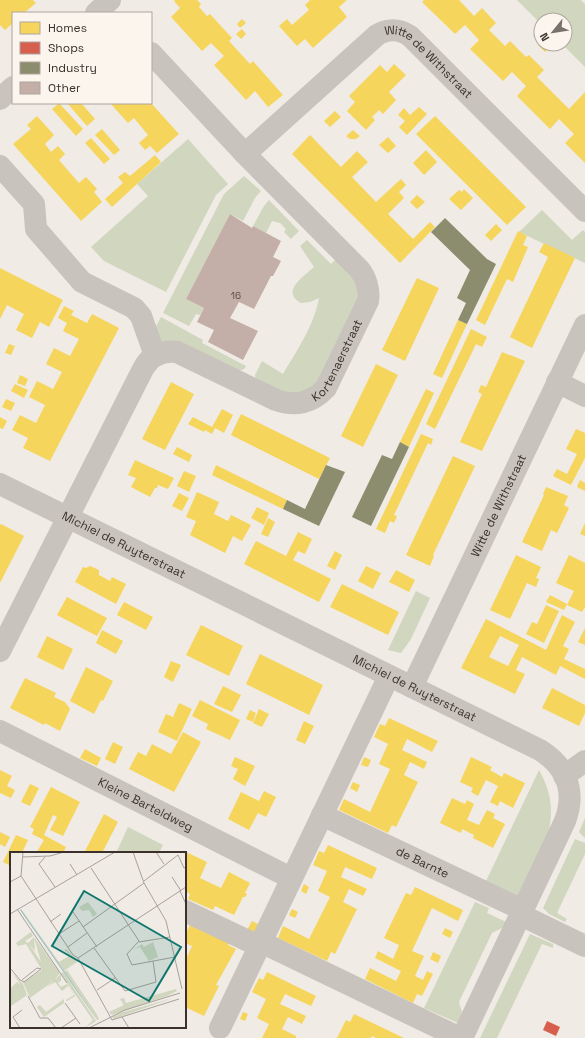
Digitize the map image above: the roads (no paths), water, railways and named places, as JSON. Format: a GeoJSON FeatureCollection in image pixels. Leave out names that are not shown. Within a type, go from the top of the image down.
{"type":"FeatureCollection","features":[{"type":"Feature","properties":{"kind":"street","name":"Witte de Withstraat"},"geometry":{"type":"LineString","coordinates":[[245,154],[377,35],[386,31],[399,30],[410,36],[585,211]]}},
{"type":"Feature","properties":{"kind":"street","name":"Kortenaerstraat"},"geometry":{"type":"LineString","coordinates":[[152,54],[245,154],[362,272],[368,292],[367,305],[326,388],[314,398],[300,403],[284,403],[276,400],[182,354],[170,351],[156,355]]}},
{"type":"Feature","properties":{"kind":"street"},"geometry":{"type":"LineString","coordinates":[[0,99],[12,88]]}},
{"type":"Feature","properties":{"kind":"street"},"geometry":{"type":"LineString","coordinates":[[0,166],[34,204],[36,229],[82,282],[134,308],[141,316],[156,355],[150,359],[142,369],[0,651]]}},
{"type":"Feature","properties":{"kind":"street","name":"Witte de Withstraat"},"geometry":{"type":"LineString","coordinates":[[412,687],[585,325]]}},
{"type":"Feature","properties":{"kind":"street"},"geometry":{"type":"LineString","coordinates":[[558,382],[585,396]]}},
{"type":"Feature","properties":{"kind":"street","name":"Michiel de Ruyterstraat"},"geometry":{"type":"LineString","coordinates":[[0,484],[540,750],[550,757],[558,766],[564,776],[570,794],[569,810],[562,829],[461,1038]]}},
{"type":"Feature","properties":{"kind":"street"},"geometry":{"type":"LineString","coordinates":[[220,1028],[389,676]]}},
{"type":"Feature","properties":{"kind":"street","name":"Kleine Barteldweg"},"geometry":{"type":"LineString","coordinates":[[0,731],[291,878]]}},
{"type":"Feature","properties":{"kind":"street"},"geometry":{"type":"LineString","coordinates":[[564,776],[585,761]]}},
{"type":"Feature","properties":{"kind":"street","name":"de Barnte"},"geometry":{"type":"LineString","coordinates":[[322,815],[522,913],[585,946]]}},
{"type":"Feature","properties":{"kind":"street"},"geometry":{"type":"LineString","coordinates":[[186,911],[260,944],[461,1038]]}}]}
